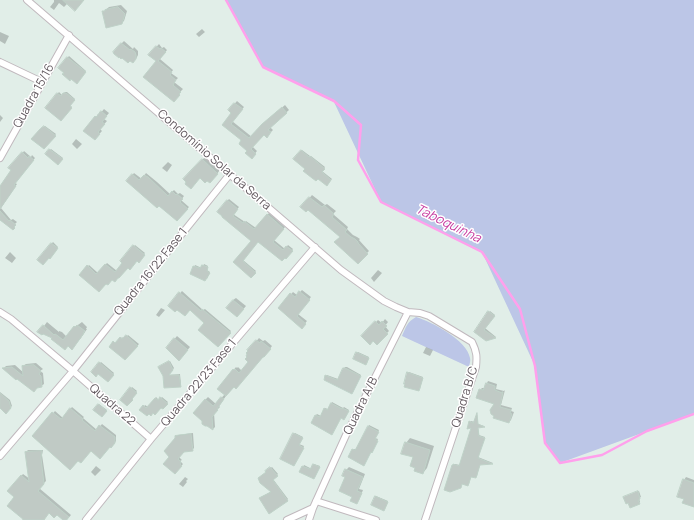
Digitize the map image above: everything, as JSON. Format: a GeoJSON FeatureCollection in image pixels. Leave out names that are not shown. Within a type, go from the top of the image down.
{"type":"FeatureCollection","features":[{"type":"Feature","properties":{"kind":"street","name":"Condomínio Solar da Serra"},"geometry":{"type":"LineString","coordinates":[[27,0],[341,270],[384,301],[408,312]]}},
{"type":"Feature","properties":{"kind":"street","name":"Quadra 15/16"},"geometry":{"type":"LineString","coordinates":[[0,158],[68,35]]}},
{"type":"Feature","properties":{"kind":"street"},"geometry":{"type":"LineString","coordinates":[[0,62],[42,82]]}},
{"type":"Feature","properties":{"kind":"street","name":"Quadra 16/22 Fase 1"},"geometry":{"type":"LineString","coordinates":[[0,456],[73,371],[230,174]]}},
{"type":"Feature","properties":{"kind":"street","name":"Quadra 22/23 Fase 1"},"geometry":{"type":"LineString","coordinates":[[86,520],[151,440],[315,247]]}},
{"type":"Feature","properties":{"kind":"street","name":"Quadra 22"},"geometry":{"type":"LineString","coordinates":[[0,312],[11,319],[73,371],[151,440]]}},
{"type":"Feature","properties":{"kind":"street","name":"Quadra A/B"},"geometry":{"type":"LineString","coordinates":[[309,520],[316,500],[346,435],[408,312]]}},
{"type":"Feature","properties":{"kind":"street","name":"Quadra B/C"},"geometry":{"type":"LineString","coordinates":[[408,312],[420,313],[429,316],[472,342],[477,356],[476,367],[424,520]]}},
{"type":"Feature","properties":{"kind":"street"},"geometry":{"type":"LineString","coordinates":[[316,500],[376,520]]}},
{"type":"Feature","properties":{"kind":"street"},"geometry":{"type":"LineString","coordinates":[[287,520],[313,508]]}},
{"type":"Feature","properties":{"kind":"shaded area"},"geometry":{"type":"Polygon","coordinates":[[[226,0],[694,0],[694,414],[560,463],[545,443],[535,366],[482,252],[381,202],[334,102],[263,67],[226,0]]]}},
{"type":"Feature","properties":{"kind":"shaded area"},"geometry":{"type":"Polygon","coordinates":[[[416,317],[439,327],[456,338],[467,351],[470,358],[469,367],[402,336],[406,327],[416,317]]]}},
{"type":"Feature","properties":{"kind":"building"},"geometry":{"type":"Polygon","coordinates":[[[63,0],[84,0],[75,11],[63,0]]]}},
{"type":"Feature","properties":{"kind":"building"},"geometry":{"type":"Polygon","coordinates":[[[118,7],[125,14],[122,24],[106,28],[102,11],[118,7]]]}},
{"type":"Feature","properties":{"kind":"building"},"geometry":{"type":"Polygon","coordinates":[[[121,43],[135,52],[136,59],[133,63],[130,61],[128,63],[114,54],[113,52],[121,43]]]}},
{"type":"Feature","properties":{"kind":"building"},"geometry":{"type":"Polygon","coordinates":[[[156,46],[166,52],[158,61],[172,72],[170,75],[176,80],[173,85],[181,92],[174,102],[143,77],[156,61],[148,55],[156,46]]]}},
{"type":"Feature","properties":{"kind":"building"},"geometry":{"type":"Polygon","coordinates":[[[67,57],[86,72],[77,84],[71,79],[70,81],[58,68],[67,57]]]}},
{"type":"Feature","properties":{"kind":"building"},"geometry":{"type":"Polygon","coordinates":[[[57,93],[61,96],[63,93],[66,93],[75,100],[70,106],[72,108],[61,121],[45,108],[57,93]]]}},
{"type":"Feature","properties":{"kind":"building"},"geometry":{"type":"Polygon","coordinates":[[[234,103],[243,109],[231,124],[249,138],[262,124],[282,107],[287,113],[268,130],[271,132],[267,138],[264,135],[251,149],[256,154],[252,159],[245,153],[247,151],[239,144],[241,140],[222,125],[231,113],[228,110],[234,103]]]}},
{"type":"Feature","properties":{"kind":"building"},"geometry":{"type":"Polygon","coordinates":[[[101,111],[107,116],[102,122],[105,124],[98,132],[100,134],[95,140],[83,131],[101,111]]]}},
{"type":"Feature","properties":{"kind":"building"},"geometry":{"type":"Polygon","coordinates":[[[44,126],[56,136],[44,149],[31,139],[44,126]]]}},
{"type":"Feature","properties":{"kind":"building"},"geometry":{"type":"Polygon","coordinates":[[[49,149],[63,159],[58,165],[45,154],[49,149]]]}},
{"type":"Feature","properties":{"kind":"building"},"geometry":{"type":"Polygon","coordinates":[[[301,150],[325,169],[322,172],[331,180],[327,186],[318,179],[316,181],[303,171],[305,169],[293,159],[301,150]]]}},
{"type":"Feature","properties":{"kind":"building"},"geometry":{"type":"Polygon","coordinates":[[[22,152],[28,158],[29,156],[34,160],[14,185],[16,186],[0,209],[0,186],[11,170],[8,168],[22,152]]]}},
{"type":"Feature","properties":{"kind":"building"},"geometry":{"type":"Polygon","coordinates":[[[202,159],[218,174],[210,183],[207,181],[205,183],[200,178],[191,189],[185,184],[186,182],[183,179],[202,159]]]}},
{"type":"Feature","properties":{"kind":"building"},"geometry":{"type":"Polygon","coordinates":[[[132,174],[139,180],[144,175],[148,177],[168,196],[172,191],[176,195],[177,194],[183,199],[180,202],[188,209],[177,221],[159,206],[157,208],[126,181],[132,174]]]}},
{"type":"Feature","properties":{"kind":"building"},"geometry":{"type":"Polygon","coordinates":[[[309,197],[322,207],[324,205],[334,214],[332,217],[347,230],[345,232],[355,239],[368,254],[358,264],[334,242],[340,237],[308,210],[306,212],[300,207],[309,197]]]}},
{"type":"Feature","properties":{"kind":"building"},"geometry":{"type":"Polygon","coordinates":[[[227,200],[238,209],[233,216],[243,223],[244,221],[254,229],[267,214],[284,229],[273,242],[283,250],[286,246],[293,251],[286,259],[285,258],[282,261],[258,242],[243,261],[256,273],[251,278],[233,262],[251,241],[217,212],[227,200]]]}},
{"type":"Feature","properties":{"kind":"building"},"geometry":{"type":"Polygon","coordinates":[[[0,211],[9,221],[10,220],[16,225],[13,230],[0,220],[0,211]]]}},
{"type":"Feature","properties":{"kind":"building"},"geometry":{"type":"Polygon","coordinates":[[[51,243],[58,248],[50,259],[49,258],[43,265],[37,260],[51,243]]]}},
{"type":"Feature","properties":{"kind":"building"},"geometry":{"type":"Polygon","coordinates":[[[133,245],[145,255],[139,263],[137,261],[130,270],[128,268],[115,282],[112,280],[99,292],[79,275],[87,265],[96,274],[105,264],[115,272],[122,263],[120,261],[133,245]]]}},
{"type":"Feature","properties":{"kind":"building"},"geometry":{"type":"Polygon","coordinates":[[[202,265],[208,267],[207,271],[210,273],[205,281],[190,274],[193,266],[200,268],[202,265]]]}},
{"type":"Feature","properties":{"kind":"building"},"geometry":{"type":"Polygon","coordinates":[[[299,291],[310,300],[297,316],[306,324],[302,329],[278,308],[290,293],[295,297],[299,291]]]}},
{"type":"Feature","properties":{"kind":"building"},"geometry":{"type":"Polygon","coordinates":[[[179,292],[201,311],[202,309],[231,333],[218,347],[198,330],[204,323],[190,310],[185,316],[177,310],[175,312],[168,306],[179,292]]]}},
{"type":"Feature","properties":{"kind":"building"},"geometry":{"type":"Polygon","coordinates":[[[233,300],[244,309],[237,317],[226,308],[233,300]]]}},
{"type":"Feature","properties":{"kind":"building"},"geometry":{"type":"Polygon","coordinates":[[[488,311],[495,316],[484,330],[496,338],[486,341],[474,332],[488,311]]]}},
{"type":"Feature","properties":{"kind":"building"},"geometry":{"type":"Polygon","coordinates":[[[375,321],[379,325],[382,321],[387,326],[383,329],[388,334],[377,345],[373,341],[370,345],[361,336],[375,321]]]}},
{"type":"Feature","properties":{"kind":"building"},"geometry":{"type":"Polygon","coordinates":[[[43,325],[54,335],[55,334],[63,340],[74,326],[75,327],[77,325],[85,331],[72,350],[68,346],[65,350],[51,339],[52,338],[37,332],[43,325]]]}},
{"type":"Feature","properties":{"kind":"building"},"geometry":{"type":"Polygon","coordinates":[[[126,335],[138,346],[125,360],[109,347],[113,341],[115,343],[120,337],[122,339],[126,335]]]}},
{"type":"Feature","properties":{"kind":"building"},"geometry":{"type":"Polygon","coordinates":[[[174,338],[188,350],[179,361],[166,348],[174,338]]]}},
{"type":"Feature","properties":{"kind":"building"},"geometry":{"type":"Polygon","coordinates":[[[256,340],[260,343],[261,341],[271,349],[236,389],[234,387],[226,396],[217,389],[233,369],[239,373],[248,362],[245,359],[247,357],[247,350],[256,340]]]}},
{"type":"Feature","properties":{"kind":"building"},"geometry":{"type":"Polygon","coordinates":[[[356,352],[369,358],[366,365],[353,359],[356,352]]]}},
{"type":"Feature","properties":{"kind":"building"},"geometry":{"type":"Polygon","coordinates":[[[169,361],[173,370],[169,375],[179,375],[181,387],[164,388],[163,376],[158,367],[169,361]]]}},
{"type":"Feature","properties":{"kind":"building"},"geometry":{"type":"Polygon","coordinates":[[[99,362],[114,375],[108,382],[98,374],[96,377],[91,372],[99,362]]]}},
{"type":"Feature","properties":{"kind":"building"},"geometry":{"type":"Polygon","coordinates":[[[34,365],[41,371],[39,374],[41,376],[42,387],[37,388],[34,392],[2,368],[12,367],[23,376],[22,366],[34,365]]]}},
{"type":"Feature","properties":{"kind":"building"},"geometry":{"type":"Polygon","coordinates":[[[343,368],[361,376],[352,394],[324,380],[325,375],[337,380],[343,368]]]}},
{"type":"Feature","properties":{"kind":"building"},"geometry":{"type":"Polygon","coordinates":[[[407,372],[423,378],[419,391],[404,387],[407,372]]]}},
{"type":"Feature","properties":{"kind":"building"},"geometry":{"type":"Polygon","coordinates":[[[486,383],[495,386],[495,390],[502,393],[503,392],[500,407],[511,410],[510,413],[512,414],[509,423],[493,418],[494,416],[491,414],[490,410],[494,404],[476,398],[479,389],[483,390],[486,383]]]}},
{"type":"Feature","properties":{"kind":"building"},"geometry":{"type":"Polygon","coordinates":[[[130,387],[137,393],[127,406],[120,400],[130,387]]]}},
{"type":"Feature","properties":{"kind":"building"},"geometry":{"type":"Polygon","coordinates":[[[0,393],[9,401],[11,408],[6,414],[0,408],[0,393]]]}},
{"type":"Feature","properties":{"kind":"building"},"geometry":{"type":"Polygon","coordinates":[[[160,397],[168,404],[163,409],[161,408],[155,415],[153,413],[151,416],[149,414],[147,416],[139,410],[143,405],[146,408],[155,398],[158,400],[160,397]]]}},
{"type":"Feature","properties":{"kind":"building"},"geometry":{"type":"Polygon","coordinates":[[[221,397],[224,399],[212,417],[213,430],[202,424],[202,421],[193,413],[205,399],[213,406],[221,397]]]}},
{"type":"Feature","properties":{"kind":"building"},"geometry":{"type":"Polygon","coordinates":[[[331,403],[349,411],[344,420],[341,418],[332,435],[311,423],[315,415],[320,417],[324,408],[327,410],[331,403]]]}},
{"type":"Feature","properties":{"kind":"building"},"geometry":{"type":"Polygon","coordinates":[[[98,404],[107,411],[102,417],[93,410],[98,404]]]}},
{"type":"Feature","properties":{"kind":"building"},"geometry":{"type":"Polygon","coordinates":[[[70,408],[95,431],[99,425],[115,437],[115,443],[100,459],[91,451],[81,463],[78,461],[70,470],[32,436],[52,412],[61,419],[70,408]]]}},
{"type":"Feature","properties":{"kind":"building"},"geometry":{"type":"Polygon","coordinates":[[[477,413],[478,424],[485,427],[478,428],[479,436],[485,438],[478,458],[493,464],[480,465],[476,478],[471,477],[468,486],[462,484],[461,488],[450,492],[444,490],[452,465],[459,466],[471,428],[467,429],[469,421],[473,423],[477,413]]]}},
{"type":"Feature","properties":{"kind":"building"},"geometry":{"type":"Polygon","coordinates":[[[368,426],[379,432],[375,439],[378,441],[364,466],[348,457],[352,449],[355,450],[368,426]]]}},
{"type":"Feature","properties":{"kind":"building"},"geometry":{"type":"Polygon","coordinates":[[[293,433],[303,438],[299,445],[304,448],[294,466],[280,459],[293,433]]]}},
{"type":"Feature","properties":{"kind":"building"},"geometry":{"type":"Polygon","coordinates":[[[191,434],[193,451],[184,452],[178,459],[182,466],[175,474],[163,464],[169,457],[164,451],[175,436],[191,434]]]}},
{"type":"Feature","properties":{"kind":"building"},"geometry":{"type":"Polygon","coordinates":[[[405,442],[430,450],[423,474],[414,471],[415,468],[410,466],[413,457],[401,454],[405,442]]]}},
{"type":"Feature","properties":{"kind":"building"},"geometry":{"type":"Polygon","coordinates":[[[42,451],[41,458],[44,484],[38,491],[69,517],[66,520],[63,520],[57,515],[54,518],[49,513],[44,520],[24,520],[7,506],[14,497],[7,491],[21,475],[29,482],[25,452],[42,451]]]}},
{"type":"Feature","properties":{"kind":"building"},"geometry":{"type":"Polygon","coordinates":[[[313,464],[320,467],[314,479],[299,472],[302,466],[310,469],[313,464]]]}},
{"type":"Feature","properties":{"kind":"building"},"geometry":{"type":"Polygon","coordinates":[[[270,467],[278,476],[273,480],[288,501],[269,514],[259,498],[271,492],[260,483],[258,478],[270,467]]]}},
{"type":"Feature","properties":{"kind":"building"},"geometry":{"type":"Polygon","coordinates":[[[345,469],[363,477],[357,491],[362,493],[357,504],[350,501],[352,497],[339,491],[345,477],[342,476],[345,469]]]}},
{"type":"Feature","properties":{"kind":"building"},"geometry":{"type":"Polygon","coordinates":[[[683,479],[694,483],[694,507],[682,503],[684,499],[677,497],[683,479]]]}},
{"type":"Feature","properties":{"kind":"building"},"geometry":{"type":"Polygon","coordinates":[[[638,491],[640,499],[638,500],[640,504],[630,508],[628,503],[626,504],[623,497],[638,491]]]}},
{"type":"Feature","properties":{"kind":"building"},"geometry":{"type":"Polygon","coordinates":[[[375,496],[388,502],[384,511],[371,505],[375,496]]]}},
{"type":"Feature","properties":{"kind":"waterway","name":"Taboquinha"},"geometry":{"type":"LineString","coordinates":[[226,0],[263,67],[334,101],[361,125],[358,160],[381,202],[482,252],[520,309],[535,366],[545,443],[560,463],[602,455],[647,431],[694,414]]}}]}
